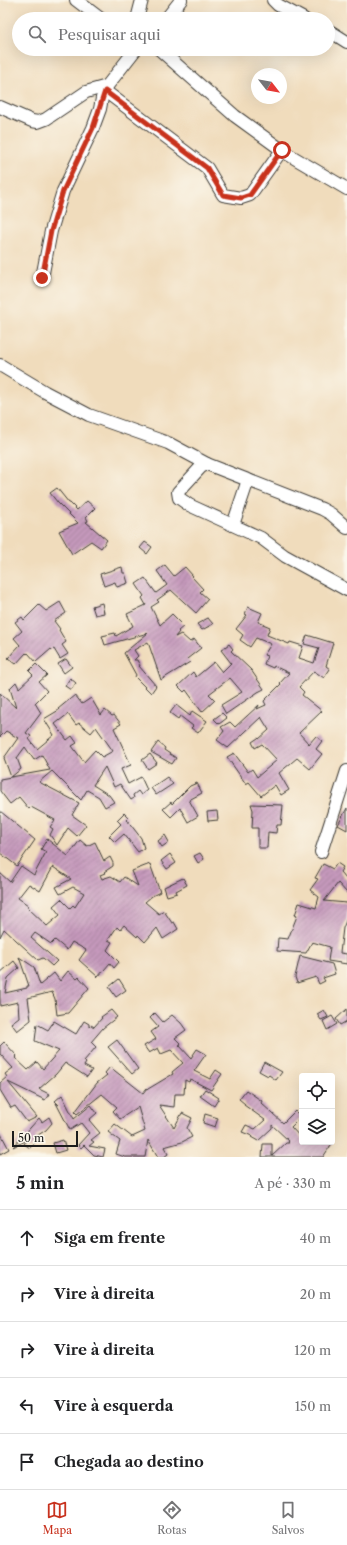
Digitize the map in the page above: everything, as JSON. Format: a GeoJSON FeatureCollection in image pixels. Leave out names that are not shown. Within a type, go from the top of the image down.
{"type":"FeatureCollection","features":[{"type":"Feature","properties":{"kind":"street"},"geometry":{"type":"LineString","coordinates":[[76,0],[92,12]]}},
{"type":"Feature","properties":{"kind":"street"},"geometry":{"type":"LineString","coordinates":[[139,12],[142,0]]}},
{"type":"Feature","properties":{"kind":"street"},"geometry":{"type":"LineString","coordinates":[[172,12],[181,0]]}},
{"type":"Feature","properties":{"kind":"street"},"geometry":{"type":"LineString","coordinates":[[273,0],[278,5],[291,12]]}},
{"type":"Feature","properties":{"kind":"street"},"geometry":{"type":"LineString","coordinates":[[335,34],[347,42]]}},
{"type":"Feature","properties":{"kind":"street"},"geometry":{"type":"LineString","coordinates":[[42,278],[51,231],[63,191],[93,128],[106,88],[131,56]]}},
{"type":"Feature","properties":{"kind":"street"},"geometry":{"type":"LineString","coordinates":[[167,56],[235,116],[282,150],[347,189]]}},
{"type":"Feature","properties":{"kind":"street"},"geometry":{"type":"LineString","coordinates":[[0,107],[32,121],[38,122],[46,119],[86,92],[106,88],[207,168],[223,195],[241,198],[250,195],[282,150]]}},
{"type":"Feature","properties":{"kind":"street"},"geometry":{"type":"LineString","coordinates":[[0,365],[89,416],[168,443],[207,464],[322,509],[331,514],[347,528]]}},
{"type":"Feature","properties":{"kind":"street"},"geometry":{"type":"LineString","coordinates":[[207,464],[201,467],[178,492],[177,495],[179,498],[189,505],[261,538],[285,556],[347,590]]}},
{"type":"Feature","properties":{"kind":"street"},"geometry":{"type":"LineString","coordinates":[[233,525],[248,480]]}},
{"type":"Feature","properties":{"kind":"street"},"geometry":{"type":"LineString","coordinates":[[321,852],[336,800],[347,771]]}},
{"type":"Feature","properties":{"kind":"building"},"geometry":{"type":"Polygon","coordinates":[[[57,488],[69,503],[77,510],[87,501],[95,508],[86,517],[88,521],[86,522],[107,540],[101,548],[91,541],[72,554],[59,531],[78,523],[50,493],[57,488]]]}},
{"type":"Feature","properties":{"kind":"building"},"geometry":{"type":"Polygon","coordinates":[[[145,542],[152,547],[147,554],[140,548],[145,542]]]}},
{"type":"Feature","properties":{"kind":"building"},"geometry":{"type":"Polygon","coordinates":[[[165,565],[174,576],[185,567],[203,589],[200,592],[208,599],[196,613],[171,590],[157,600],[159,602],[151,607],[160,625],[172,614],[184,626],[178,631],[179,632],[175,637],[181,634],[190,642],[194,639],[201,648],[187,659],[190,662],[161,680],[148,642],[134,650],[138,656],[134,660],[137,660],[139,666],[156,686],[151,693],[135,677],[136,675],[124,653],[148,633],[105,645],[102,636],[115,633],[116,636],[133,626],[127,614],[146,605],[142,598],[144,596],[136,584],[145,578],[156,593],[167,585],[157,571],[165,565]]]}},
{"type":"Feature","properties":{"kind":"building"},"geometry":{"type":"Polygon","coordinates":[[[122,567],[128,583],[117,587],[115,582],[104,586],[100,574],[122,567]]]}},
{"type":"Feature","properties":{"kind":"building"},"geometry":{"type":"Polygon","coordinates":[[[60,602],[66,613],[54,621],[60,629],[59,630],[66,642],[62,645],[68,654],[60,659],[54,649],[51,649],[36,662],[28,653],[26,653],[16,664],[8,658],[20,645],[14,638],[22,631],[15,622],[22,617],[24,620],[39,605],[46,611],[60,602]]]}},
{"type":"Feature","properties":{"kind":"building"},"geometry":{"type":"Polygon","coordinates":[[[102,603],[104,613],[95,615],[92,606],[102,603]]]}},
{"type":"Feature","properties":{"kind":"building"},"geometry":{"type":"Polygon","coordinates":[[[248,607],[262,613],[258,622],[270,627],[267,635],[289,644],[290,642],[303,646],[299,658],[314,663],[319,648],[304,644],[307,635],[333,643],[326,666],[330,669],[324,678],[314,671],[299,687],[304,692],[302,695],[322,711],[299,733],[309,744],[316,736],[322,741],[316,749],[322,754],[310,769],[297,758],[279,773],[289,790],[281,795],[275,785],[261,796],[249,782],[246,784],[227,757],[234,753],[248,772],[252,769],[257,777],[277,760],[262,744],[255,748],[252,742],[258,738],[259,739],[269,730],[261,717],[228,748],[217,740],[224,731],[221,727],[230,722],[235,727],[259,705],[257,709],[266,705],[264,701],[281,684],[280,683],[289,673],[274,666],[273,668],[264,664],[267,656],[264,655],[271,644],[256,638],[250,647],[240,640],[243,635],[236,629],[247,615],[245,614],[248,607]]]}},
{"type":"Feature","properties":{"kind":"building"},"geometry":{"type":"Polygon","coordinates":[[[208,618],[213,624],[202,630],[197,624],[208,618]]]}},
{"type":"Feature","properties":{"kind":"building"},"geometry":{"type":"Polygon","coordinates":[[[229,644],[233,649],[231,651],[251,670],[264,689],[226,714],[221,705],[242,692],[230,678],[209,694],[215,700],[202,712],[186,690],[184,692],[178,686],[193,672],[196,677],[214,662],[222,672],[231,663],[221,650],[229,644]]]}},
{"type":"Feature","properties":{"kind":"building"},"geometry":{"type":"Polygon","coordinates":[[[66,659],[72,667],[64,673],[58,664],[66,659]]]}},
{"type":"Feature","properties":{"kind":"building"},"geometry":{"type":"Polygon","coordinates":[[[36,664],[47,675],[39,682],[47,691],[35,703],[41,713],[26,733],[31,736],[29,739],[37,749],[54,735],[44,719],[59,710],[58,709],[75,695],[82,704],[91,698],[101,715],[105,710],[112,716],[114,715],[121,724],[114,728],[131,765],[121,769],[128,784],[141,777],[147,790],[141,795],[138,791],[133,795],[134,798],[131,800],[120,784],[114,787],[105,767],[93,785],[109,795],[114,802],[105,807],[99,797],[87,790],[81,800],[52,771],[39,782],[79,803],[72,815],[86,825],[77,836],[68,828],[57,845],[50,835],[53,829],[50,827],[55,820],[31,807],[29,809],[19,797],[10,804],[0,791],[0,779],[50,770],[42,755],[34,760],[25,747],[17,758],[21,769],[11,777],[4,758],[18,738],[6,731],[0,737],[0,693],[16,708],[10,688],[16,682],[19,688],[33,675],[29,671],[36,664]],[[68,714],[55,724],[67,740],[72,736],[77,743],[72,746],[84,762],[95,750],[102,757],[113,751],[96,727],[91,733],[79,723],[76,725],[68,714]]]}},
{"type":"Feature","properties":{"kind":"building"},"geometry":{"type":"Polygon","coordinates":[[[70,678],[76,683],[71,690],[65,686],[70,678]]]}},
{"type":"Feature","properties":{"kind":"building"},"geometry":{"type":"Polygon","coordinates":[[[176,705],[190,716],[192,711],[207,721],[198,733],[191,728],[193,726],[180,716],[178,719],[170,713],[176,705]]]}},
{"type":"Feature","properties":{"kind":"building"},"geometry":{"type":"Polygon","coordinates":[[[222,713],[227,718],[219,724],[214,719],[222,713]]]}},
{"type":"Feature","properties":{"kind":"building"},"geometry":{"type":"Polygon","coordinates":[[[158,742],[165,748],[164,750],[176,758],[172,764],[151,752],[158,742]]]}},
{"type":"Feature","properties":{"kind":"building"},"geometry":{"type":"Polygon","coordinates":[[[150,754],[157,763],[148,769],[142,760],[150,754]]]}},
{"type":"Feature","properties":{"kind":"building"},"geometry":{"type":"Polygon","coordinates":[[[167,777],[173,784],[156,795],[151,788],[167,777]]]}},
{"type":"Feature","properties":{"kind":"building"},"geometry":{"type":"Polygon","coordinates":[[[197,783],[202,793],[189,800],[198,816],[188,822],[180,808],[171,817],[163,809],[171,802],[172,804],[190,786],[197,783]]]}},
{"type":"Feature","properties":{"kind":"building"},"geometry":{"type":"Polygon","coordinates":[[[251,804],[283,805],[281,825],[277,825],[276,833],[268,832],[267,848],[258,848],[258,828],[252,828],[253,810],[251,804]]]}},
{"type":"Feature","properties":{"kind":"building"},"geometry":{"type":"Polygon","coordinates":[[[347,808],[347,830],[338,825],[347,808]]]}},
{"type":"Feature","properties":{"kind":"building"},"geometry":{"type":"Polygon","coordinates":[[[0,811],[35,840],[17,866],[0,853],[0,811]]]}},
{"type":"Feature","properties":{"kind":"building"},"geometry":{"type":"Polygon","coordinates":[[[217,811],[218,820],[208,821],[207,812],[217,811]]]}},
{"type":"Feature","properties":{"kind":"building"},"geometry":{"type":"Polygon","coordinates":[[[124,813],[129,818],[127,820],[141,838],[144,848],[138,852],[124,834],[115,842],[109,836],[121,824],[117,820],[124,813]]]}},
{"type":"Feature","properties":{"kind":"building"},"geometry":{"type":"Polygon","coordinates":[[[165,835],[169,842],[162,847],[158,841],[165,835]]]}},
{"type":"Feature","properties":{"kind":"building"},"geometry":{"type":"Polygon","coordinates":[[[47,839],[68,856],[80,840],[87,846],[95,842],[104,861],[110,857],[113,863],[113,866],[104,872],[105,873],[100,875],[102,879],[111,876],[120,882],[124,877],[138,886],[132,871],[150,864],[160,892],[145,902],[159,914],[164,911],[178,929],[163,939],[157,928],[145,942],[124,925],[120,930],[117,927],[108,940],[112,942],[107,950],[119,962],[114,968],[110,963],[98,977],[79,960],[86,950],[72,942],[67,950],[55,940],[51,944],[35,933],[31,938],[57,961],[52,966],[43,958],[38,960],[4,929],[0,937],[0,873],[10,882],[21,866],[34,875],[46,852],[41,849],[47,839]],[[53,867],[40,891],[29,884],[18,898],[28,905],[27,907],[47,926],[60,915],[53,906],[61,899],[70,908],[73,905],[75,907],[84,893],[73,887],[60,894],[56,887],[71,879],[53,867]]]}},
{"type":"Feature","properties":{"kind":"building"},"geometry":{"type":"Polygon","coordinates":[[[200,853],[204,859],[198,863],[194,856],[200,853]]]}},
{"type":"Feature","properties":{"kind":"building"},"geometry":{"type":"Polygon","coordinates":[[[170,854],[176,863],[167,869],[161,861],[170,854]]]}},
{"type":"Feature","properties":{"kind":"building"},"geometry":{"type":"Polygon","coordinates":[[[337,863],[343,867],[340,872],[347,880],[347,893],[338,883],[324,901],[347,903],[347,918],[343,928],[340,953],[347,954],[347,964],[328,961],[330,947],[312,942],[306,953],[277,951],[278,938],[288,939],[297,916],[295,915],[299,903],[316,908],[319,897],[310,890],[318,879],[315,878],[323,864],[333,869],[337,863]]]}},
{"type":"Feature","properties":{"kind":"building"},"geometry":{"type":"Polygon","coordinates":[[[183,878],[187,885],[176,891],[177,893],[167,896],[164,887],[183,878]]]}},
{"type":"Feature","properties":{"kind":"building"},"geometry":{"type":"Polygon","coordinates":[[[300,956],[332,964],[335,974],[323,978],[325,981],[319,984],[316,977],[297,983],[295,977],[300,956]]]}},
{"type":"Feature","properties":{"kind":"building"},"geometry":{"type":"Polygon","coordinates":[[[19,957],[34,967],[40,985],[54,973],[60,981],[68,971],[77,979],[79,977],[89,988],[68,1013],[57,1015],[55,999],[52,992],[28,998],[31,1020],[17,1031],[11,1023],[19,1017],[18,1002],[0,1006],[0,973],[14,961],[19,968],[8,978],[5,993],[27,988],[27,986],[29,986],[19,957]]]}},
{"type":"Feature","properties":{"kind":"building"},"geometry":{"type":"Polygon","coordinates":[[[119,979],[126,990],[116,997],[109,987],[119,979]]]}},
{"type":"Feature","properties":{"kind":"building"},"geometry":{"type":"Polygon","coordinates":[[[347,1009],[347,1021],[340,1025],[336,1019],[347,1009]]]}},
{"type":"Feature","properties":{"kind":"building"},"geometry":{"type":"Polygon","coordinates":[[[111,1010],[117,1017],[103,1028],[91,1042],[96,1047],[84,1061],[86,1063],[84,1066],[92,1070],[87,1077],[65,1063],[56,1074],[39,1089],[49,1094],[45,1100],[8,1082],[37,1117],[27,1122],[15,1106],[11,1108],[0,1090],[0,1083],[7,1077],[5,1074],[13,1068],[0,1054],[0,1046],[4,1042],[17,1056],[15,1058],[28,1070],[37,1062],[43,1069],[59,1051],[35,1041],[37,1024],[48,1030],[54,1021],[76,1034],[84,1021],[89,1024],[89,1027],[91,1025],[94,1027],[102,1018],[101,1017],[111,1010]]]}},
{"type":"Feature","properties":{"kind":"building"},"geometry":{"type":"Polygon","coordinates":[[[324,1010],[328,1017],[321,1020],[317,1014],[324,1010]]]}},
{"type":"Feature","properties":{"kind":"building"},"geometry":{"type":"Polygon","coordinates":[[[155,1013],[163,1022],[172,1015],[181,1023],[186,1030],[175,1038],[181,1044],[179,1045],[191,1058],[197,1049],[206,1054],[194,1071],[210,1079],[216,1070],[222,1074],[211,1090],[190,1079],[189,1082],[185,1080],[184,1094],[175,1094],[174,1107],[159,1105],[174,1128],[182,1113],[192,1118],[187,1128],[192,1137],[182,1142],[164,1147],[168,1154],[164,1157],[158,1157],[148,1140],[145,1157],[125,1157],[116,1154],[120,1141],[108,1132],[115,1124],[132,1137],[145,1131],[138,1107],[120,1119],[113,1111],[117,1107],[102,1094],[77,1114],[75,1112],[97,1083],[107,1075],[105,1073],[110,1067],[143,1093],[147,1088],[148,1089],[173,1074],[172,1072],[183,1063],[171,1050],[161,1054],[158,1048],[149,1053],[144,1046],[156,1039],[151,1032],[158,1027],[150,1018],[155,1013]]]}},
{"type":"Feature","properties":{"kind":"building"},"geometry":{"type":"Polygon","coordinates":[[[332,1016],[337,1024],[327,1030],[323,1021],[332,1016]]]}},
{"type":"Feature","properties":{"kind":"building"},"geometry":{"type":"Polygon","coordinates":[[[117,1040],[138,1069],[132,1074],[108,1047],[117,1040]]]}},
{"type":"Feature","properties":{"kind":"building"},"geometry":{"type":"Polygon","coordinates":[[[264,1062],[282,1072],[276,1080],[259,1071],[264,1062]]]}},
{"type":"Feature","properties":{"kind":"building"},"geometry":{"type":"Polygon","coordinates":[[[205,1089],[219,1098],[214,1106],[200,1096],[205,1089]]]}},
{"type":"Feature","properties":{"kind":"building"},"geometry":{"type":"Polygon","coordinates":[[[246,1090],[262,1101],[261,1103],[283,1123],[295,1111],[299,1115],[299,1119],[291,1127],[299,1136],[299,1145],[331,1145],[323,1157],[262,1157],[263,1144],[272,1144],[272,1156],[286,1143],[289,1143],[289,1141],[272,1125],[272,1128],[258,1141],[251,1137],[252,1136],[242,1132],[246,1125],[255,1129],[265,1120],[244,1105],[245,1104],[239,1099],[246,1090]]]}},
{"type":"Feature","properties":{"kind":"building"},"geometry":{"type":"Polygon","coordinates":[[[62,1095],[74,1119],[91,1105],[97,1113],[89,1120],[100,1133],[91,1140],[94,1142],[89,1146],[105,1149],[103,1157],[94,1155],[84,1145],[81,1148],[78,1145],[89,1133],[81,1123],[70,1130],[56,1103],[59,1105],[55,1101],[62,1095]]]}},
{"type":"Feature","properties":{"kind":"building"},"geometry":{"type":"Polygon","coordinates":[[[205,1114],[218,1118],[215,1127],[203,1123],[205,1114]]]}},
{"type":"Feature","properties":{"kind":"building"},"geometry":{"type":"Polygon","coordinates":[[[49,1117],[52,1123],[46,1130],[35,1137],[38,1139],[30,1148],[24,1144],[27,1140],[13,1147],[39,1118],[42,1122],[49,1117]]]}},
{"type":"Feature","properties":{"kind":"building"},"geometry":{"type":"Polygon","coordinates":[[[0,1132],[9,1149],[0,1154],[0,1132]]]}},
{"type":"Feature","properties":{"kind":"building"},"geometry":{"type":"Polygon","coordinates":[[[63,1140],[66,1150],[56,1153],[53,1143],[63,1140]]]}},
{"type":"Feature","properties":{"kind":"route"},"geometry":{"type":"LineString","coordinates":[[42,278],[51,231],[63,191],[93,128],[105,91],[207,168],[223,195],[241,198],[250,195],[258,186],[282,150]]}}]}
